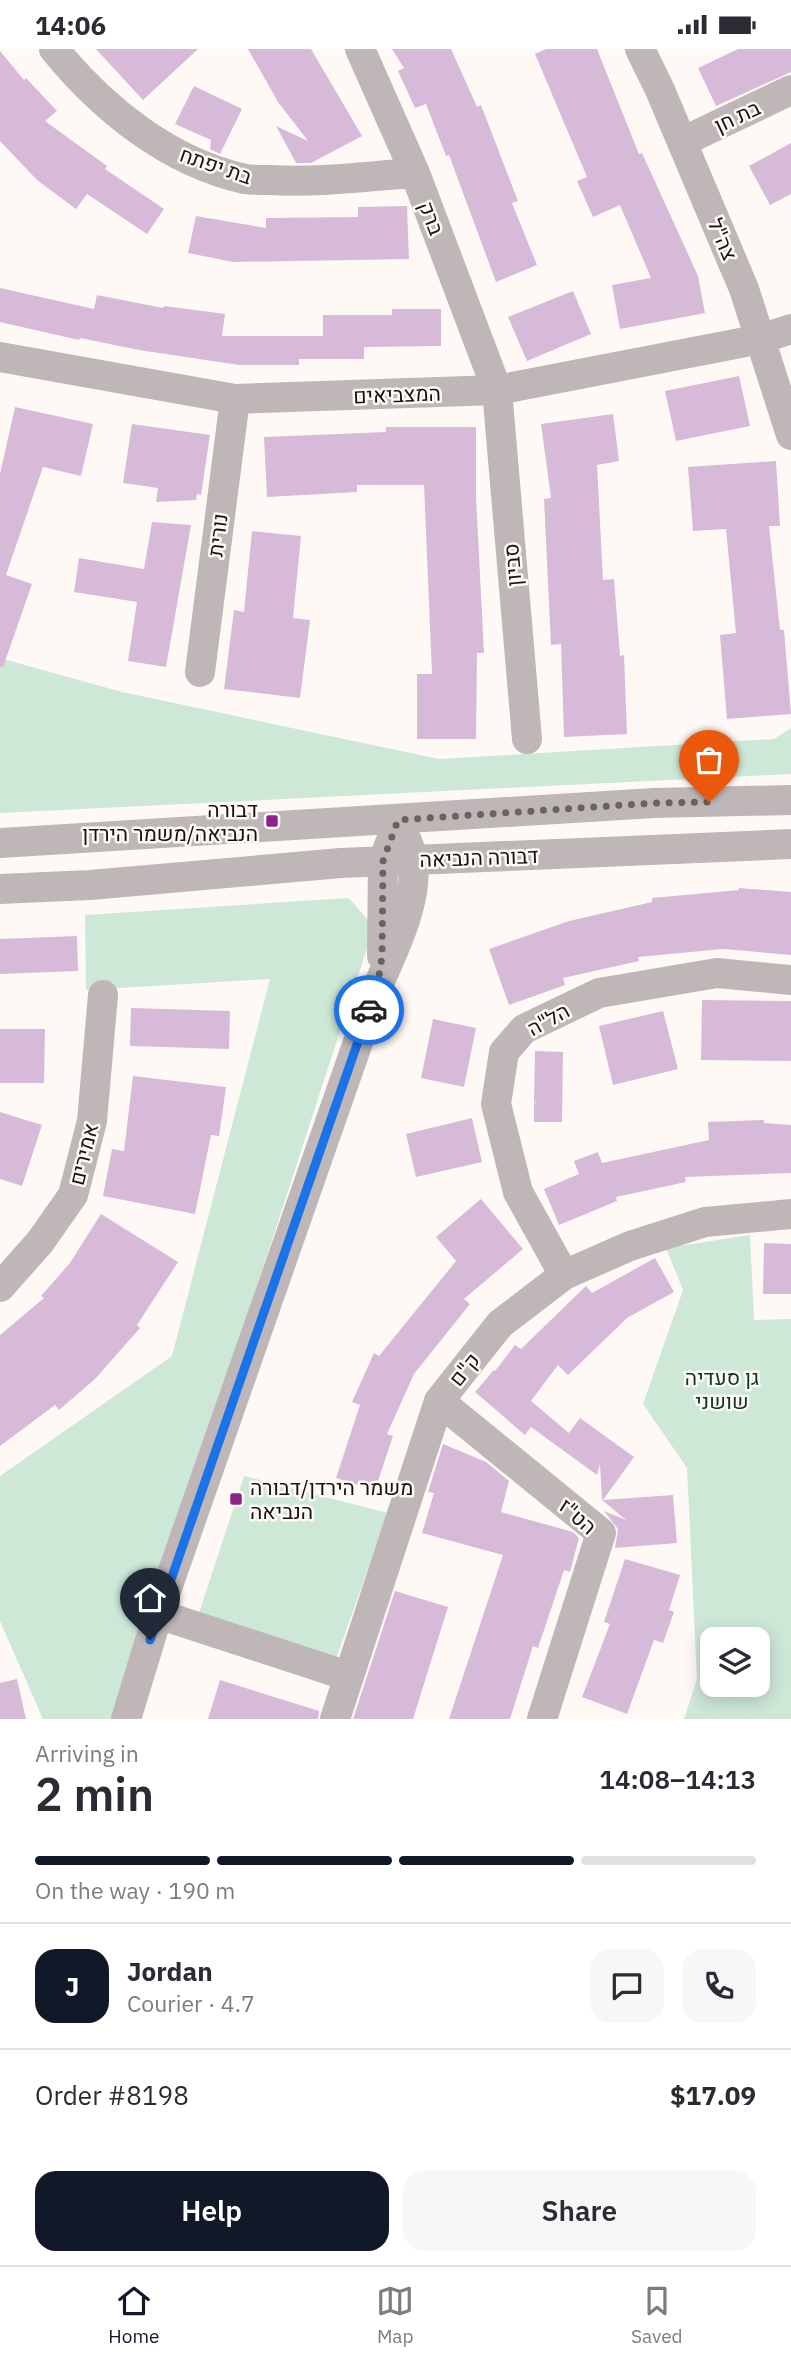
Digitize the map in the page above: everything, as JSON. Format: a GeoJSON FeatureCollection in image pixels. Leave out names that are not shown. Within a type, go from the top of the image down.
{"type":"FeatureCollection","features":[{"type":"Feature","properties":{"kind":"street","name":"בת יפתח"},"geometry":{"type":"LineString","coordinates":[[54,49],[74,74],[128,123],[187,159],[246,179],[299,182],[415,173]]}},
{"type":"Feature","properties":{"kind":"street","name":"ברק"},"geometry":{"type":"LineString","coordinates":[[360,49],[415,173],[497,390]]}},
{"type":"Feature","properties":{"kind":"street","name":"צה\"ל"},"geometry":{"type":"LineString","coordinates":[[639,49],[691,138],[761,279],[791,367]]}},
{"type":"Feature","properties":{"kind":"street","name":"צה\"ל"},"geometry":{"type":"LineString","coordinates":[[662,49],[691,138]]}},
{"type":"Feature","properties":{"kind":"street","name":"בת חן"},"geometry":{"type":"LineString","coordinates":[[691,138],[791,90]]}},
{"type":"Feature","properties":{"kind":"street","name":"צה\"ל"},"geometry":{"type":"LineString","coordinates":[[778,333],[791,435]]}},
{"type":"Feature","properties":{"kind":"street","name":"המצביאים"},"geometry":{"type":"LineString","coordinates":[[0,357],[235,399],[497,390],[778,333]]}},
{"type":"Feature","properties":{"kind":"street","name":"סביון"},"geometry":{"type":"LineString","coordinates":[[497,390],[527,739]]}},
{"type":"Feature","properties":{"kind":"street","name":"נורית"},"geometry":{"type":"LineString","coordinates":[[200,672],[235,399]]}},
{"type":"Feature","properties":{"kind":"street","name":"דבורה הנביאה"},"geometry":{"type":"LineString","coordinates":[[0,843],[654,803],[791,800]]}},
{"type":"Feature","properties":{"kind":"street"},"geometry":{"type":"LineString","coordinates":[[126,1719],[158,1614],[377,988],[403,925],[411,894],[413,860],[398,820]]}},
{"type":"Feature","properties":{"kind":"street"},"geometry":{"type":"LineString","coordinates":[[377,988],[382,957],[383,861],[398,820]]}},
{"type":"Feature","properties":{"kind":"street","name":"דבורה הנביאה"},"geometry":{"type":"LineString","coordinates":[[0,889],[90,885],[383,861],[791,844]]}},
{"type":"Feature","properties":{"kind":"street","name":"הל\"ה"},"geometry":{"type":"LineString","coordinates":[[565,1275],[518,1192],[496,1104],[504,1052],[524,1029],[599,993],[717,973],[791,980]]}},
{"type":"Feature","properties":{"kind":"street","name":"אמירים"},"geometry":{"type":"LineString","coordinates":[[0,1287],[40,1242],[73,1195],[92,1121],[103,995]]}},
{"type":"Feature","properties":{"kind":"street","name":"ק\"ם"},"geometry":{"type":"LineString","coordinates":[[335,1719],[439,1401],[500,1324],[565,1275],[630,1247],[705,1222],[791,1214]]}},
{"type":"Feature","properties":{"kind":"street","name":"הט\"ז"},"geometry":{"type":"LineString","coordinates":[[439,1401],[601,1533],[542,1719]]}},
{"type":"Feature","properties":{"kind":"street"},"geometry":{"type":"LineString","coordinates":[[158,1614],[348,1676]]}},
{"type":"Feature","properties":{"kind":"green space"},"geometry":{"type":"Polygon","coordinates":[[[0,658],[122,692],[439,759],[774,739],[791,728],[791,774],[0,813],[0,658]]]}},
{"type":"Feature","properties":{"kind":"green space"},"geometry":{"type":"Polygon","coordinates":[[[349,898],[374,927],[116,1719],[43,1719],[0,1621],[0,1476],[172,1356],[270,979],[86,990],[85,915],[349,898]]]}},
{"type":"Feature","properties":{"kind":"green space","name":"גן סעדיה שושני"},"geometry":{"type":"Polygon","coordinates":[[[750,1235],[754,1320],[791,1319],[791,1719],[684,1719],[697,1679],[687,1468],[643,1404],[683,1290],[666,1248],[750,1235]]]}},
{"type":"Feature","properties":{"kind":"green space"},"geometry":{"type":"Polygon","coordinates":[[[244,1476],[388,1513],[336,1659],[197,1619],[244,1476]]]}},
{"type":"Feature","properties":{"kind":"building"},"geometry":{"type":"Polygon","coordinates":[[[96,49],[198,49],[143,100],[96,49]]]}},
{"type":"Feature","properties":{"kind":"building"},"geometry":{"type":"Polygon","coordinates":[[[248,49],[311,49],[362,136],[311,163],[296,163],[276,126],[308,141],[278,102],[248,49]]]}},
{"type":"Feature","properties":{"kind":"building"},"geometry":{"type":"Polygon","coordinates":[[[392,49],[451,49],[477,107],[481,105],[518,201],[512,203],[537,265],[496,282],[449,155],[446,156],[426,104],[415,108],[398,71],[404,68],[392,49]]]}},
{"type":"Feature","properties":{"kind":"building"},"geometry":{"type":"Polygon","coordinates":[[[546,49],[597,49],[639,154],[642,153],[698,276],[705,313],[620,329],[612,285],[651,278],[620,205],[593,217],[577,181],[587,177],[535,54],[546,49]]]}},
{"type":"Feature","properties":{"kind":"building"},"geometry":{"type":"Polygon","coordinates":[[[738,49],[791,49],[791,72],[716,106],[698,68],[738,49]]]}},
{"type":"Feature","properties":{"kind":"building"},"geometry":{"type":"Polygon","coordinates":[[[0,51],[24,80],[26,78],[57,111],[45,121],[107,166],[105,169],[164,209],[147,234],[87,194],[76,209],[37,180],[0,141],[0,51]]]}},
{"type":"Feature","properties":{"kind":"building"},"geometry":{"type":"Polygon","coordinates":[[[194,86],[242,109],[220,154],[210,149],[211,140],[175,124],[194,86]]]}},
{"type":"Feature","properties":{"kind":"building"},"geometry":{"type":"Polygon","coordinates":[[[791,143],[791,194],[770,205],[749,166],[791,143]]]}},
{"type":"Feature","properties":{"kind":"building"},"geometry":{"type":"Polygon","coordinates":[[[407,206],[409,259],[233,262],[188,253],[196,216],[266,228],[266,218],[358,217],[358,207],[407,206]]]}},
{"type":"Feature","properties":{"kind":"building"},"geometry":{"type":"Polygon","coordinates":[[[0,288],[94,309],[97,295],[163,308],[225,314],[222,336],[323,336],[323,315],[392,315],[392,309],[441,309],[441,346],[364,347],[364,359],[299,359],[299,365],[239,365],[80,338],[79,340],[0,322],[0,288]]]}},
{"type":"Feature","properties":{"kind":"building"},"geometry":{"type":"Polygon","coordinates":[[[573,291],[591,334],[527,361],[508,317],[573,291]]]}},
{"type":"Feature","properties":{"kind":"building"},"geometry":{"type":"Polygon","coordinates":[[[739,376],[750,426],[676,441],[665,391],[739,376]]]}},
{"type":"Feature","properties":{"kind":"building"},"geometry":{"type":"Polygon","coordinates":[[[15,407],[93,424],[81,476],[43,467],[6,575],[32,584],[3,667],[0,667],[0,474],[15,407]]]}},
{"type":"Feature","properties":{"kind":"building"},"geometry":{"type":"Polygon","coordinates":[[[613,414],[619,461],[597,465],[603,580],[614,579],[620,656],[624,655],[627,734],[564,737],[561,644],[551,645],[544,499],[551,498],[541,424],[613,414]]]}},
{"type":"Feature","properties":{"kind":"building"},"geometry":{"type":"Polygon","coordinates":[[[132,424],[210,435],[201,495],[197,494],[196,500],[156,502],[158,488],[123,483],[132,424]]]}},
{"type":"Feature","properties":{"kind":"building"},"geometry":{"type":"Polygon","coordinates":[[[386,427],[476,427],[476,497],[484,653],[477,653],[476,739],[417,739],[417,674],[432,674],[424,485],[357,485],[357,492],[267,497],[264,437],[386,432],[386,427]]]}},
{"type":"Feature","properties":{"kind":"building"},"geometry":{"type":"Polygon","coordinates":[[[776,461],[780,526],[769,526],[780,630],[784,630],[791,714],[727,719],[720,635],[736,633],[726,529],[693,531],[688,467],[776,461]]]}},
{"type":"Feature","properties":{"kind":"building"},"geometry":{"type":"Polygon","coordinates":[[[152,522],[191,525],[166,667],[128,661],[137,602],[74,592],[79,558],[144,569],[152,522]]]}},
{"type":"Feature","properties":{"kind":"building"},"geometry":{"type":"Polygon","coordinates":[[[252,531],[301,536],[293,618],[310,620],[300,698],[224,689],[234,610],[244,612],[252,531]]]}},
{"type":"Feature","properties":{"kind":"building"},"geometry":{"type":"Polygon","coordinates":[[[739,888],[791,892],[791,955],[723,949],[638,957],[639,961],[563,978],[565,985],[509,1005],[489,949],[569,921],[652,902],[652,898],[739,888]]]}},
{"type":"Feature","properties":{"kind":"building"},"geometry":{"type":"Polygon","coordinates":[[[77,936],[78,971],[0,974],[0,939],[77,936]]]}},
{"type":"Feature","properties":{"kind":"building"},"geometry":{"type":"Polygon","coordinates":[[[702,1000],[791,1001],[791,1061],[701,1060],[702,1000]]]}},
{"type":"Feature","properties":{"kind":"building"},"geometry":{"type":"Polygon","coordinates":[[[131,1008],[230,1011],[229,1049],[130,1046],[131,1008]]]}},
{"type":"Feature","properties":{"kind":"building"},"geometry":{"type":"Polygon","coordinates":[[[663,1011],[678,1069],[613,1085],[599,1026],[663,1011]]]}},
{"type":"Feature","properties":{"kind":"building"},"geometry":{"type":"Polygon","coordinates":[[[433,1019],[476,1028],[464,1087],[421,1078],[433,1019]]]}},
{"type":"Feature","properties":{"kind":"building"},"geometry":{"type":"Polygon","coordinates":[[[0,1029],[45,1029],[44,1083],[0,1083],[0,1029]]]}},
{"type":"Feature","properties":{"kind":"building"},"geometry":{"type":"Polygon","coordinates":[[[535,1051],[563,1052],[562,1122],[534,1122],[534,1103],[538,1103],[534,1102],[535,1051]]]}},
{"type":"Feature","properties":{"kind":"building"},"geometry":{"type":"Polygon","coordinates":[[[133,1076],[226,1087],[219,1136],[211,1135],[195,1214],[103,1196],[112,1149],[124,1151],[133,1076]]]}},
{"type":"Feature","properties":{"kind":"building"},"geometry":{"type":"Polygon","coordinates":[[[0,1112],[42,1125],[22,1186],[0,1179],[0,1112]]]}},
{"type":"Feature","properties":{"kind":"building"},"geometry":{"type":"Polygon","coordinates":[[[472,1118],[482,1162],[416,1177],[406,1134],[472,1118]]]}},
{"type":"Feature","properties":{"kind":"building"},"geometry":{"type":"Polygon","coordinates":[[[764,1120],[764,1123],[791,1125],[791,1173],[685,1177],[686,1182],[616,1197],[617,1201],[559,1225],[544,1189],[579,1174],[574,1161],[598,1152],[602,1163],[709,1140],[708,1122],[764,1120]]]}},
{"type":"Feature","properties":{"kind":"building"},"geometry":{"type":"Polygon","coordinates":[[[481,1199],[523,1249],[464,1299],[470,1304],[414,1374],[387,1434],[393,1436],[375,1490],[336,1478],[360,1405],[352,1402],[374,1353],[379,1356],[456,1261],[436,1237],[481,1199]]]}},
{"type":"Feature","properties":{"kind":"building"},"geometry":{"type":"Polygon","coordinates":[[[101,1214],[178,1262],[137,1325],[140,1328],[95,1379],[59,1410],[55,1405],[0,1446],[0,1335],[44,1298],[41,1296],[70,1263],[101,1214]]]}},
{"type":"Feature","properties":{"kind":"building"},"geometry":{"type":"Polygon","coordinates":[[[764,1243],[791,1244],[791,1294],[763,1294],[764,1243]]]}},
{"type":"Feature","properties":{"kind":"building"},"geometry":{"type":"Polygon","coordinates":[[[655,1258],[674,1292],[627,1318],[568,1375],[558,1365],[531,1401],[569,1433],[580,1418],[634,1457],[603,1500],[673,1495],[677,1543],[615,1548],[618,1529],[604,1511],[626,1520],[602,1500],[600,1464],[597,1475],[531,1427],[525,1435],[475,1392],[515,1345],[521,1349],[586,1286],[592,1293],[655,1258]]]}},
{"type":"Feature","properties":{"kind":"building"},"geometry":{"type":"Polygon","coordinates":[[[443,1444],[486,1462],[509,1481],[501,1512],[573,1532],[579,1538],[570,1572],[564,1570],[538,1648],[533,1646],[510,1719],[449,1719],[503,1555],[422,1533],[434,1493],[428,1492],[443,1444]]]}},
{"type":"Feature","properties":{"kind":"building"},"geometry":{"type":"Polygon","coordinates":[[[625,1559],[680,1575],[669,1610],[674,1612],[663,1643],[654,1640],[627,1714],[582,1697],[610,1624],[604,1622],[625,1559]]]}},
{"type":"Feature","properties":{"kind":"building"},"geometry":{"type":"Polygon","coordinates":[[[395,1591],[448,1607],[413,1719],[353,1719],[395,1591]]]}},
{"type":"Feature","properties":{"kind":"building"},"geometry":{"type":"Polygon","coordinates":[[[17,1679],[26,1719],[0,1719],[0,1683],[17,1679]]]}},
{"type":"Feature","properties":{"kind":"building"},"geometry":{"type":"Polygon","coordinates":[[[220,1680],[319,1711],[318,1719],[208,1719],[220,1680]]]}},
{"type":"Feature","properties":{"kind":"way so far"},"geometry":{"type":"LineString","coordinates":[[369,1010],[377,988],[382,957],[383,861],[398,820],[654,803],[709,802]]}},
{"type":"Feature","properties":{"kind":"place","name":"דבורה הנביאה/משמר הירדן"},"geometry":{"type":"Point","coordinates":[272,821]}},
{"type":"Feature","properties":{"kind":"place","name":"משמר הירדן/דבורה הנביאה"},"geometry":{"type":"Point","coordinates":[236,1499]}},
{"type":"Feature","properties":{"kind":"route"},"geometry":{"type":"LineString","coordinates":[[150,1640],[369,1010]]}}]}
